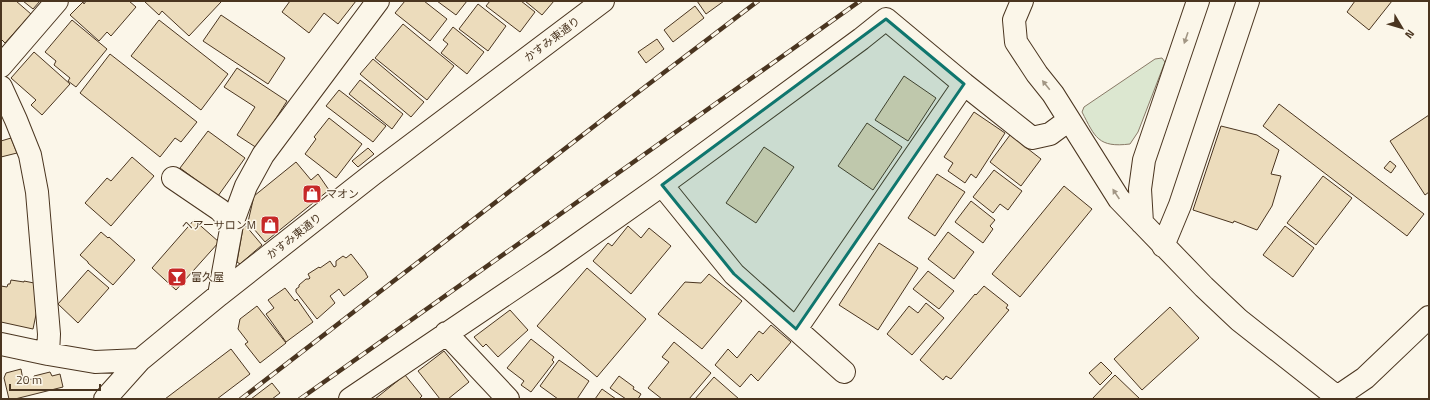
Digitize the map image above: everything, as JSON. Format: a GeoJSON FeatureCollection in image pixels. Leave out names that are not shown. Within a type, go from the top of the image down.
{"type":"FeatureCollection","features":[{"type":"Feature","properties":{"kind":"street"},"geometry":{"type":"LineString","coordinates":[[1,66],[57,1]]}},
{"type":"Feature","properties":{"kind":"street"},"geometry":{"type":"LineString","coordinates":[[219,295],[232,224],[246,186],[263,155],[378,1]]}},
{"type":"Feature","properties":{"kind":"street","name":"かすみ東通り"},"geometry":{"type":"LineString","coordinates":[[105,399],[140,360],[219,295],[374,174],[602,1]]}},
{"type":"Feature","properties":{"kind":"street"},"geometry":{"type":"LineString","coordinates":[[1022,1],[1014,20],[1016,42],[1037,74],[1053,94],[1119,199],[1163,246],[1239,320],[1339,398],[1365,378],[1429,317]]}},
{"type":"Feature","properties":{"kind":"street"},"geometry":{"type":"LineString","coordinates":[[1142,223],[1140,189],[1144,160],[1198,1]]}},
{"type":"Feature","properties":{"kind":"street"},"geometry":{"type":"LineString","coordinates":[[1163,246],[1180,205],[1248,1]]}},
{"type":"Feature","properties":{"kind":"street"},"geometry":{"type":"LineString","coordinates":[[350,399],[446,333],[554,262],[662,185],[886,19],[1032,138],[1050,134],[1069,120]]}},
{"type":"Feature","properties":{"kind":"street"},"geometry":{"type":"LineString","coordinates":[[796,329],[964,84]]}},
{"type":"Feature","properties":{"kind":"street"},"geometry":{"type":"LineString","coordinates":[[1,87],[9,122],[30,155],[37,192],[49,334],[48,354]]}},
{"type":"Feature","properties":{"kind":"street"},"geometry":{"type":"LineString","coordinates":[[173,178],[220,210],[232,224]]}},
{"type":"Feature","properties":{"kind":"street"},"geometry":{"type":"LineString","coordinates":[[662,185],[734,274],[844,372]]}},
{"type":"Feature","properties":{"kind":"street"},"geometry":{"type":"LineString","coordinates":[[446,333],[508,399]]}},
{"type":"Feature","properties":{"kind":"street"},"geometry":{"type":"LineString","coordinates":[[1,344],[94,362],[140,360]]}},
{"type":"Feature","properties":{"kind":"highlighted area"},"geometry":{"type":"Polygon","coordinates":[[[886,19],[964,84],[796,329],[734,274],[662,185],[886,19]]]}},
{"type":"Feature","properties":{"kind":"green space"},"geometry":{"type":"Polygon","coordinates":[[[1162,58],[1165,62],[1138,132],[1130,144],[1111,144],[1099,139],[1090,128],[1082,112],[1084,107],[1155,59],[1162,58]]]}},
{"type":"Feature","properties":{"kind":"building"},"geometry":{"type":"Polygon","coordinates":[[[1,1],[16,1],[31,14],[5,43],[1,39],[1,1]]]}},
{"type":"Feature","properties":{"kind":"building"},"geometry":{"type":"Polygon","coordinates":[[[23,1],[40,1],[33,9],[23,1]]]}},
{"type":"Feature","properties":{"kind":"building"},"geometry":{"type":"Polygon","coordinates":[[[86,1],[129,1],[136,7],[111,36],[107,32],[99,41],[70,15],[83,2],[84,4],[86,1]]]}},
{"type":"Feature","properties":{"kind":"building"},"geometry":{"type":"Polygon","coordinates":[[[144,1],[221,2],[189,36],[162,11],[159,15],[144,1]]]}},
{"type":"Feature","properties":{"kind":"building"},"geometry":{"type":"Polygon","coordinates":[[[290,1],[356,1],[338,24],[324,13],[309,33],[282,12],[290,1]]]}},
{"type":"Feature","properties":{"kind":"building"},"geometry":{"type":"Polygon","coordinates":[[[405,1],[424,1],[447,19],[430,41],[395,13],[405,1]]]}},
{"type":"Feature","properties":{"kind":"building"},"geometry":{"type":"Polygon","coordinates":[[[437,1],[467,1],[456,15],[437,1]]]}},
{"type":"Feature","properties":{"kind":"building"},"geometry":{"type":"Polygon","coordinates":[[[490,1],[521,1],[535,12],[520,32],[486,6],[490,1]]]}},
{"type":"Feature","properties":{"kind":"building"},"geometry":{"type":"Polygon","coordinates":[[[525,1],[554,1],[542,15],[525,1]]]}},
{"type":"Feature","properties":{"kind":"building"},"geometry":{"type":"Polygon","coordinates":[[[697,1],[724,1],[706,14],[697,1]]]}},
{"type":"Feature","properties":{"kind":"building"},"geometry":{"type":"Polygon","coordinates":[[[1355,1],[1392,1],[1369,30],[1347,12],[1355,1]]]}},
{"type":"Feature","properties":{"kind":"building"},"geometry":{"type":"Polygon","coordinates":[[[478,4],[506,26],[488,51],[459,29],[478,4]]]}},
{"type":"Feature","properties":{"kind":"building"},"geometry":{"type":"Polygon","coordinates":[[[695,6],[704,18],[673,42],[664,30],[695,6]]]}},
{"type":"Feature","properties":{"kind":"building"},"geometry":{"type":"Polygon","coordinates":[[[221,15],[285,58],[268,84],[203,41],[221,15]]]}},
{"type":"Feature","properties":{"kind":"building"},"geometry":{"type":"Polygon","coordinates":[[[72,20],[107,49],[76,87],[68,81],[70,78],[54,65],[56,61],[45,52],[72,20]]]}},
{"type":"Feature","properties":{"kind":"building"},"geometry":{"type":"Polygon","coordinates":[[[159,20],[228,74],[201,110],[131,56],[159,20]]]}},
{"type":"Feature","properties":{"kind":"building"},"geometry":{"type":"Polygon","coordinates":[[[403,24],[454,66],[427,100],[375,58],[403,24]]]}},
{"type":"Feature","properties":{"kind":"building"},"geometry":{"type":"Polygon","coordinates":[[[453,27],[484,52],[467,74],[441,53],[448,44],[443,40],[453,27]]]}},
{"type":"Feature","properties":{"kind":"building"},"geometry":{"type":"Polygon","coordinates":[[[657,39],[664,49],[646,63],[638,52],[657,39]]]}},
{"type":"Feature","properties":{"kind":"building"},"geometry":{"type":"Polygon","coordinates":[[[34,52],[70,84],[42,115],[31,105],[36,100],[11,78],[34,52]]]}},
{"type":"Feature","properties":{"kind":"building"},"geometry":{"type":"Polygon","coordinates":[[[110,54],[197,122],[181,142],[175,138],[160,157],[80,93],[110,54]]]}},
{"type":"Feature","properties":{"kind":"building"},"geometry":{"type":"Polygon","coordinates":[[[373,59],[424,102],[411,117],[360,74],[373,59]]]}},
{"type":"Feature","properties":{"kind":"building"},"geometry":{"type":"Polygon","coordinates":[[[237,68],[287,101],[257,148],[237,135],[255,107],[224,87],[237,68]]]}},
{"type":"Feature","properties":{"kind":"building"},"geometry":{"type":"Polygon","coordinates":[[[904,76],[936,98],[908,141],[875,120],[904,76]]]}},
{"type":"Feature","properties":{"kind":"building"},"geometry":{"type":"Polygon","coordinates":[[[360,80],[403,114],[392,129],[349,94],[360,80]]]}},
{"type":"Feature","properties":{"kind":"building"},"geometry":{"type":"Polygon","coordinates":[[[339,90],[386,126],[373,142],[326,106],[339,90]]]}},
{"type":"Feature","properties":{"kind":"building"},"geometry":{"type":"Polygon","coordinates":[[[1279,104],[1424,214],[1407,236],[1263,126],[1279,104]]]}},
{"type":"Feature","properties":{"kind":"building"},"geometry":{"type":"Polygon","coordinates":[[[974,112],[1005,133],[976,178],[971,174],[965,183],[948,171],[953,163],[944,157],[974,112]]]}},
{"type":"Feature","properties":{"kind":"building"},"geometry":{"type":"Polygon","coordinates":[[[1429,115],[1429,192],[1425,195],[1390,141],[1429,115]]]}},
{"type":"Feature","properties":{"kind":"building"},"geometry":{"type":"Polygon","coordinates":[[[329,118],[362,144],[336,178],[305,154],[316,139],[314,137],[329,118]]]}},
{"type":"Feature","properties":{"kind":"building"},"geometry":{"type":"Polygon","coordinates":[[[867,123],[902,147],[873,190],[838,166],[867,123]]]}},
{"type":"Feature","properties":{"kind":"building"},"geometry":{"type":"Polygon","coordinates":[[[1221,126],[1257,135],[1279,150],[1271,174],[1281,176],[1272,206],[1257,230],[1234,221],[1233,223],[1193,210],[1221,126]]]}},
{"type":"Feature","properties":{"kind":"building"},"geometry":{"type":"Polygon","coordinates":[[[208,131],[245,158],[218,196],[180,168],[208,131]]]}},
{"type":"Feature","properties":{"kind":"building"},"geometry":{"type":"Polygon","coordinates":[[[1010,135],[1041,159],[1021,186],[990,162],[1010,135]]]}},
{"type":"Feature","properties":{"kind":"building"},"geometry":{"type":"Polygon","coordinates":[[[11,138],[17,153],[1,157],[1,141],[11,138]]]}},
{"type":"Feature","properties":{"kind":"building"},"geometry":{"type":"Polygon","coordinates":[[[764,147],[794,167],[756,223],[726,203],[764,147]]]}},
{"type":"Feature","properties":{"kind":"building"},"geometry":{"type":"Polygon","coordinates":[[[368,148],[374,154],[358,167],[352,161],[368,148]]]}},
{"type":"Feature","properties":{"kind":"building"},"geometry":{"type":"Polygon","coordinates":[[[132,157],[154,176],[111,226],[85,203],[107,178],[111,181],[132,157]]]}},
{"type":"Feature","properties":{"kind":"building"},"geometry":{"type":"Polygon","coordinates":[[[1390,161],[1396,166],[1391,173],[1384,168],[1390,161]]]}},
{"type":"Feature","properties":{"kind":"building"},"geometry":{"type":"Polygon","coordinates":[[[296,162],[311,180],[318,174],[329,190],[265,242],[248,222],[254,196],[296,162]]]}},
{"type":"Feature","properties":{"kind":"building"},"geometry":{"type":"Polygon","coordinates":[[[994,170],[1022,191],[1008,210],[1000,204],[993,213],[973,197],[994,170]]]}},
{"type":"Feature","properties":{"kind":"building"},"geometry":{"type":"Polygon","coordinates":[[[937,174],[965,192],[935,236],[908,218],[937,174]]]}},
{"type":"Feature","properties":{"kind":"building"},"geometry":{"type":"Polygon","coordinates":[[[1323,176],[1352,198],[1316,245],[1287,223],[1323,176]]]}},
{"type":"Feature","properties":{"kind":"building"},"geometry":{"type":"Polygon","coordinates":[[[1064,186],[1092,209],[1020,297],[992,274],[1064,186]]]}},
{"type":"Feature","properties":{"kind":"building"},"geometry":{"type":"Polygon","coordinates":[[[971,201],[995,220],[990,226],[993,229],[983,243],[955,222],[971,201]]]}},
{"type":"Feature","properties":{"kind":"building"},"geometry":{"type":"Polygon","coordinates":[[[194,220],[219,242],[176,290],[152,268],[194,220]]]}},
{"type":"Feature","properties":{"kind":"building"},"geometry":{"type":"Polygon","coordinates":[[[246,226],[262,245],[240,264],[237,262],[243,228],[246,226]]]}},
{"type":"Feature","properties":{"kind":"building"},"geometry":{"type":"Polygon","coordinates":[[[628,226],[641,238],[649,228],[671,246],[631,294],[593,261],[608,243],[612,246],[628,226]]]}},
{"type":"Feature","properties":{"kind":"building"},"geometry":{"type":"Polygon","coordinates":[[[1285,226],[1314,248],[1293,277],[1263,255],[1285,226]]]}},
{"type":"Feature","properties":{"kind":"building"},"geometry":{"type":"Polygon","coordinates":[[[101,232],[108,238],[109,237],[135,260],[113,285],[80,255],[101,232]]]}},
{"type":"Feature","properties":{"kind":"building"},"geometry":{"type":"Polygon","coordinates":[[[948,232],[974,252],[954,279],[928,259],[948,232]]]}},
{"type":"Feature","properties":{"kind":"building"},"geometry":{"type":"Polygon","coordinates":[[[879,243],[918,268],[878,330],[839,305],[879,243]]]}},
{"type":"Feature","properties":{"kind":"building"},"geometry":{"type":"Polygon","coordinates":[[[351,254],[368,277],[344,296],[339,289],[330,296],[335,303],[317,319],[296,292],[296,289],[306,279],[310,278],[308,274],[319,267],[320,268],[330,261],[334,267],[336,266],[336,261],[343,256],[346,258],[351,254]]]}},
{"type":"Feature","properties":{"kind":"building"},"geometry":{"type":"Polygon","coordinates":[[[587,268],[646,319],[597,377],[537,326],[587,268]]]}},
{"type":"Feature","properties":{"kind":"building"},"geometry":{"type":"Polygon","coordinates":[[[88,270],[109,288],[78,323],[58,304],[88,270]]]}},
{"type":"Feature","properties":{"kind":"building"},"geometry":{"type":"Polygon","coordinates":[[[928,271],[954,291],[939,309],[913,289],[928,271]]]}},
{"type":"Feature","properties":{"kind":"building"},"geometry":{"type":"Polygon","coordinates":[[[709,274],[742,301],[702,349],[658,314],[685,282],[701,283],[709,274]]]}},
{"type":"Feature","properties":{"kind":"building"},"geometry":{"type":"Polygon","coordinates":[[[11,280],[34,283],[38,305],[33,329],[1,322],[1,286],[7,287],[11,280]]]}},
{"type":"Feature","properties":{"kind":"building"},"geometry":{"type":"Polygon","coordinates":[[[984,286],[1008,305],[1006,308],[1009,310],[951,379],[946,376],[943,380],[920,360],[975,294],[976,295],[984,286]]]}},
{"type":"Feature","properties":{"kind":"building"},"geometry":{"type":"Polygon","coordinates":[[[285,288],[295,301],[297,299],[313,322],[286,342],[266,314],[274,308],[268,300],[285,288]]]}},
{"type":"Feature","properties":{"kind":"building"},"geometry":{"type":"Polygon","coordinates":[[[926,303],[944,318],[912,355],[887,334],[909,306],[918,313],[926,303]]]}},
{"type":"Feature","properties":{"kind":"building"},"geometry":{"type":"Polygon","coordinates":[[[257,306],[286,343],[260,363],[245,344],[248,342],[238,329],[240,319],[257,306]]]}},
{"type":"Feature","properties":{"kind":"building"},"geometry":{"type":"Polygon","coordinates":[[[1170,307],[1199,338],[1142,390],[1114,359],[1170,307]]]}},
{"type":"Feature","properties":{"kind":"building"},"geometry":{"type":"Polygon","coordinates":[[[510,310],[528,330],[498,357],[486,344],[483,347],[474,337],[510,310]]]}},
{"type":"Feature","properties":{"kind":"building"},"geometry":{"type":"Polygon","coordinates":[[[771,325],[791,342],[758,381],[751,374],[740,387],[715,365],[728,349],[737,358],[759,331],[763,334],[771,325]]]}},
{"type":"Feature","properties":{"kind":"building"},"geometry":{"type":"Polygon","coordinates":[[[531,339],[554,357],[552,360],[554,362],[531,392],[521,385],[524,381],[507,368],[531,339]]]}},
{"type":"Feature","properties":{"kind":"building"},"geometry":{"type":"Polygon","coordinates":[[[674,342],[711,373],[689,399],[662,399],[648,388],[669,362],[662,357],[674,342]]]}},
{"type":"Feature","properties":{"kind":"building"},"geometry":{"type":"Polygon","coordinates":[[[231,349],[250,374],[217,399],[165,399],[231,349]]]}},
{"type":"Feature","properties":{"kind":"building"},"geometry":{"type":"Polygon","coordinates":[[[444,351],[469,382],[448,399],[440,399],[418,371],[444,351]]]}},
{"type":"Feature","properties":{"kind":"building"},"geometry":{"type":"Polygon","coordinates":[[[559,360],[589,381],[577,399],[558,399],[540,386],[559,360]]]}},
{"type":"Feature","properties":{"kind":"building"},"geometry":{"type":"Polygon","coordinates":[[[1101,362],[1112,373],[1100,385],[1089,373],[1101,362]]]}},
{"type":"Feature","properties":{"kind":"building"},"geometry":{"type":"Polygon","coordinates":[[[21,369],[23,380],[34,379],[34,376],[50,372],[52,376],[60,374],[63,387],[15,399],[9,399],[4,378],[6,373],[21,369]]]}},
{"type":"Feature","properties":{"kind":"building"},"geometry":{"type":"Polygon","coordinates":[[[405,375],[422,396],[419,399],[375,399],[405,375]]]}},
{"type":"Feature","properties":{"kind":"building"},"geometry":{"type":"Polygon","coordinates":[[[1115,375],[1140,399],[1092,399],[1115,375]]]}},
{"type":"Feature","properties":{"kind":"building"},"geometry":{"type":"Polygon","coordinates":[[[619,376],[641,394],[638,399],[626,399],[610,388],[619,376]]]}},
{"type":"Feature","properties":{"kind":"building"},"geometry":{"type":"Polygon","coordinates":[[[714,377],[739,399],[695,399],[714,377]]]}},
{"type":"Feature","properties":{"kind":"building"},"geometry":{"type":"Polygon","coordinates":[[[272,383],[280,393],[272,399],[251,399],[272,383]]]}},
{"type":"Feature","properties":{"kind":"building"},"geometry":{"type":"Polygon","coordinates":[[[602,389],[616,399],[595,399],[602,389]]]}},
{"type":"Feature","properties":{"kind":"railway"},"geometry":{"type":"LineString","coordinates":[[241,399],[758,1]]}},
{"type":"Feature","properties":{"kind":"railway"},"geometry":{"type":"LineString","coordinates":[[300,399],[860,1]]}},
{"type":"Feature","properties":{"kind":"place","name":"マオン"},"geometry":{"type":"Point","coordinates":[312,194]}},
{"type":"Feature","properties":{"kind":"place","name":"ヘアーサロンM"},"geometry":{"type":"Point","coordinates":[270,225]}},
{"type":"Feature","properties":{"kind":"place","name":"富久屋"},"geometry":{"type":"Point","coordinates":[177,277]}}]}
